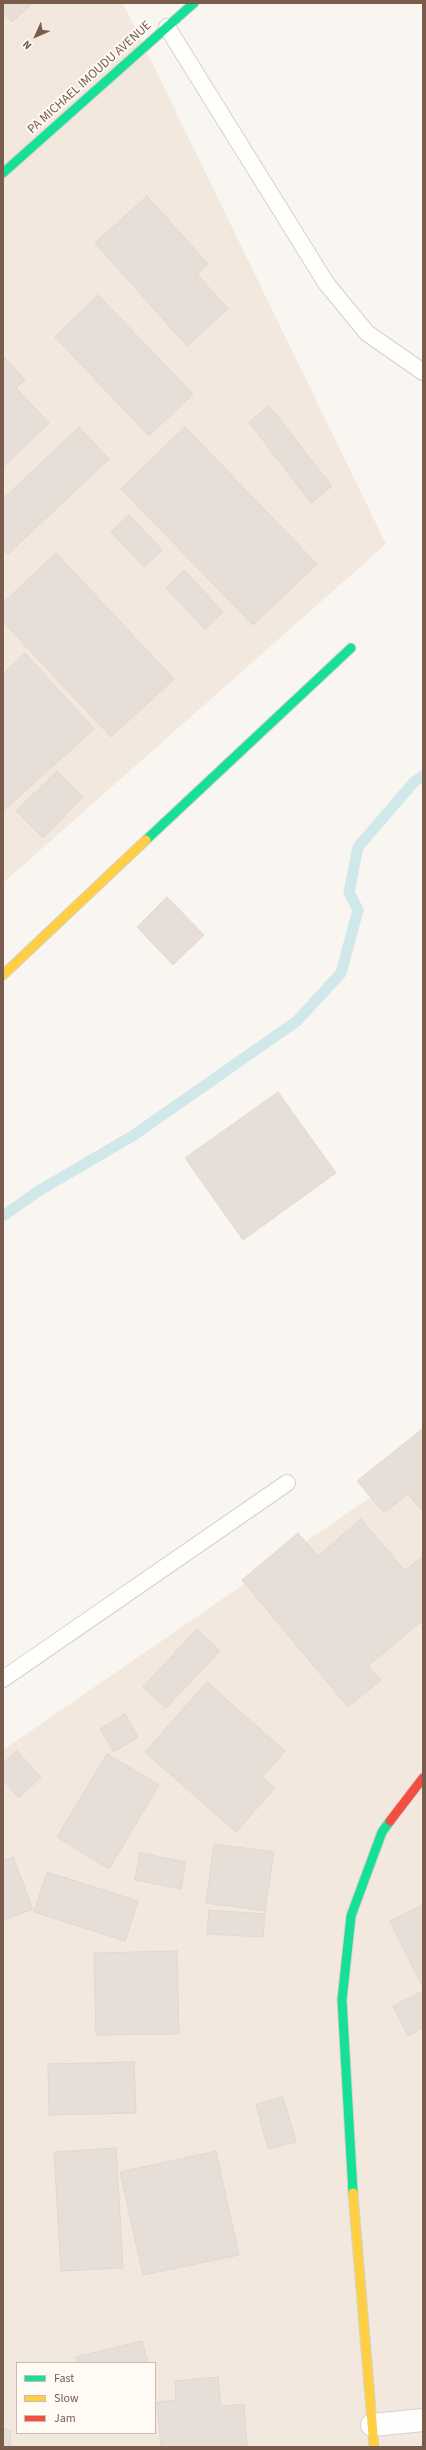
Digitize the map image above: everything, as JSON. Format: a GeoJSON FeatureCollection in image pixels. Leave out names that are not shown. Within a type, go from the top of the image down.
{"type":"FeatureCollection","features":[{"type":"Feature","properties":{"kind":"street","name":"PA MICHAEL IMOUDU AVENUE"},"geometry":{"type":"LineString","coordinates":[[3,173],[194,3]]}},
{"type":"Feature","properties":{"kind":"street"},"geometry":{"type":"LineString","coordinates":[[3,975],[351,648]]}},
{"type":"Feature","properties":{"kind":"street"},"geometry":{"type":"LineString","coordinates":[[374,2447],[348,2137],[342,2000],[351,1916],[382,1832],[423,1778]]}},
{"type":"Feature","properties":{"kind":"street"},"geometry":{"type":"LineString","coordinates":[[372,2425],[423,2420]]}},
{"type":"Feature","properties":{"kind":"lane"},"geometry":{"type":"LineString","coordinates":[[167,27],[326,283],[367,333],[423,372]]}},
{"type":"Feature","properties":{"kind":"lane"},"geometry":{"type":"LineString","coordinates":[[3,1679],[287,1483]]}},
{"type":"Feature","properties":{"kind":"shaded area"},"geometry":{"type":"Polygon","coordinates":[[[3,3],[123,3],[386,544],[3,883],[3,3]]]}},
{"type":"Feature","properties":{"kind":"shaded area"},"geometry":{"type":"Polygon","coordinates":[[[423,1461],[423,2447],[3,2447],[3,1750],[423,1461]]]}},
{"type":"Feature","properties":{"kind":"building"},"geometry":{"type":"Polygon","coordinates":[[[3,3],[33,3],[12,22],[6,15],[3,17],[3,3]]]}},
{"type":"Feature","properties":{"kind":"building"},"geometry":{"type":"Polygon","coordinates":[[[147,196],[208,264],[197,274],[228,309],[187,346],[95,243],[147,196]]]}},
{"type":"Feature","properties":{"kind":"building"},"geometry":{"type":"Polygon","coordinates":[[[98,295],[193,394],[149,436],[55,337],[98,295]]]}},
{"type":"Feature","properties":{"kind":"building"},"geometry":{"type":"Polygon","coordinates":[[[5,358],[25,380],[16,388],[49,423],[3,467],[3,361],[5,358]]]}},
{"type":"Feature","properties":{"kind":"building"},"geometry":{"type":"Polygon","coordinates":[[[269,406],[332,486],[311,503],[249,422],[269,406]]]}},
{"type":"Feature","properties":{"kind":"building"},"geometry":{"type":"Polygon","coordinates":[[[79,427],[109,459],[8,554],[3,549],[3,499],[79,427]]]}},
{"type":"Feature","properties":{"kind":"building"},"geometry":{"type":"Polygon","coordinates":[[[185,427],[317,564],[253,625],[121,489],[185,427]]]}},
{"type":"Feature","properties":{"kind":"building"},"geometry":{"type":"Polygon","coordinates":[[[129,515],[162,550],[144,567],[111,532],[129,515]]]}},
{"type":"Feature","properties":{"kind":"building"},"geometry":{"type":"Polygon","coordinates":[[[56,553],[174,679],[111,737],[3,622],[3,603],[56,553]]]}},
{"type":"Feature","properties":{"kind":"building"},"geometry":{"type":"Polygon","coordinates":[[[184,570],[223,612],[205,629],[166,588],[184,570]]]}},
{"type":"Feature","properties":{"kind":"building"},"geometry":{"type":"Polygon","coordinates":[[[25,653],[94,729],[3,811],[3,674],[25,653]]]}},
{"type":"Feature","properties":{"kind":"building"},"geometry":{"type":"Polygon","coordinates":[[[57,771],[83,797],[43,838],[16,811],[57,771]]]}},
{"type":"Feature","properties":{"kind":"building"},"geometry":{"type":"Polygon","coordinates":[[[167,897],[204,935],[173,965],[137,927],[167,897]]]}},
{"type":"Feature","properties":{"kind":"building"},"geometry":{"type":"Polygon","coordinates":[[[278,1092],[336,1173],[243,1240],[185,1158],[278,1092]]]}},
{"type":"Feature","properties":{"kind":"building"},"geometry":{"type":"Polygon","coordinates":[[[421,1430],[423,1433],[423,1512],[408,1494],[384,1513],[357,1481],[421,1430]]]}},
{"type":"Feature","properties":{"kind":"building"},"geometry":{"type":"Polygon","coordinates":[[[361,1519],[405,1571],[423,1556],[423,1620],[368,1666],[381,1680],[348,1707],[242,1580],[298,1533],[318,1556],[361,1519]]]}},
{"type":"Feature","properties":{"kind":"building"},"geometry":{"type":"Polygon","coordinates":[[[197,1629],[220,1651],[166,1708],[143,1687],[197,1629]]]}},
{"type":"Feature","properties":{"kind":"building"},"geometry":{"type":"Polygon","coordinates":[[[207,1682],[285,1751],[262,1777],[275,1788],[236,1832],[145,1752],[207,1682]]]}},
{"type":"Feature","properties":{"kind":"building"},"geometry":{"type":"Polygon","coordinates":[[[125,1714],[138,1737],[114,1752],[100,1729],[125,1714]]]}},
{"type":"Feature","properties":{"kind":"building"},"geometry":{"type":"Polygon","coordinates":[[[17,1751],[41,1777],[19,1798],[3,1780],[3,1763],[17,1751]]]}},
{"type":"Feature","properties":{"kind":"building"},"geometry":{"type":"Polygon","coordinates":[[[107,1754],[159,1785],[109,1869],[57,1837],[107,1754]]]}},
{"type":"Feature","properties":{"kind":"building"},"geometry":{"type":"Polygon","coordinates":[[[214,1844],[274,1852],[265,1911],[206,1903],[214,1844]]]}},
{"type":"Feature","properties":{"kind":"building"},"geometry":{"type":"Polygon","coordinates":[[[140,1853],[186,1862],[181,1889],[135,1880],[140,1853]]]}},
{"type":"Feature","properties":{"kind":"building"},"geometry":{"type":"Polygon","coordinates":[[[13,1857],[33,1909],[3,1920],[3,1861],[13,1857]]]}},
{"type":"Feature","properties":{"kind":"building"},"geometry":{"type":"Polygon","coordinates":[[[47,1872],[138,1901],[125,1941],[34,1912],[47,1872]]]}},
{"type":"Feature","properties":{"kind":"building"},"geometry":{"type":"Polygon","coordinates":[[[423,1905],[423,1988],[390,1921],[423,1905]]]}},
{"type":"Feature","properties":{"kind":"building"},"geometry":{"type":"Polygon","coordinates":[[[209,1910],[265,1914],[263,1937],[207,1934],[209,1910]]]}},
{"type":"Feature","properties":{"kind":"building"},"geometry":{"type":"Polygon","coordinates":[[[177,1951],[179,2034],[96,2035],[94,1953],[177,1951]]]}},
{"type":"Feature","properties":{"kind":"building"},"geometry":{"type":"Polygon","coordinates":[[[423,1991],[423,2028],[408,2036],[393,2006],[423,1991]]]}},
{"type":"Feature","properties":{"kind":"building"},"geometry":{"type":"Polygon","coordinates":[[[134,2062],[136,2113],[49,2115],[48,2064],[134,2062]]]}},
{"type":"Feature","properties":{"kind":"building"},"geometry":{"type":"Polygon","coordinates":[[[283,2097],[296,2142],[268,2149],[256,2104],[283,2097]]]}},
{"type":"Feature","properties":{"kind":"building"},"geometry":{"type":"Polygon","coordinates":[[[116,2148],[123,2268],[61,2271],[54,2152],[116,2148]]]}},
{"type":"Feature","properties":{"kind":"building"},"geometry":{"type":"Polygon","coordinates":[[[216,2151],[239,2255],[143,2275],[120,2172],[216,2151]]]}},
{"type":"Feature","properties":{"kind":"building"},"geometry":{"type":"Polygon","coordinates":[[[142,2341],[148,2362],[77,2362],[76,2357],[142,2341]]]}},
{"type":"Feature","properties":{"kind":"building"},"geometry":{"type":"Polygon","coordinates":[[[218,2377],[221,2406],[244,2404],[247,2447],[161,2447],[157,2402],[176,2400],[175,2381],[218,2377]]]}},
{"type":"Feature","properties":{"kind":"building"},"geometry":{"type":"Polygon","coordinates":[[[3,2429],[11,2430],[10,2447],[3,2447],[3,2429]]]}},
{"type":"Feature","properties":{"kind":"waterway"},"geometry":{"type":"LineString","coordinates":[[3,1216],[37,1192],[134,1135],[297,1021],[341,973],[358,910],[349,892],[358,847],[414,782],[423,776]]}},
{"type":"Feature","properties":{"kind":"traffic: fast"},"geometry":{"type":"LineString","coordinates":[[3,173],[194,3]]}},
{"type":"Feature","properties":{"kind":"traffic: fast"},"geometry":{"type":"LineString","coordinates":[[146,840],[351,648]]}},
{"type":"Feature","properties":{"kind":"traffic: fast"},"geometry":{"type":"LineString","coordinates":[[353,2193],[342,2000],[351,1916],[382,1832],[390,1821]]}},
{"type":"Feature","properties":{"kind":"traffic: slow"},"geometry":{"type":"LineString","coordinates":[[3,975],[146,840]]}},
{"type":"Feature","properties":{"kind":"traffic: slow"},"geometry":{"type":"LineString","coordinates":[[353,2193],[374,2447]]}},
{"type":"Feature","properties":{"kind":"traffic: jam"},"geometry":{"type":"LineString","coordinates":[[390,1821],[423,1778]]}}]}
